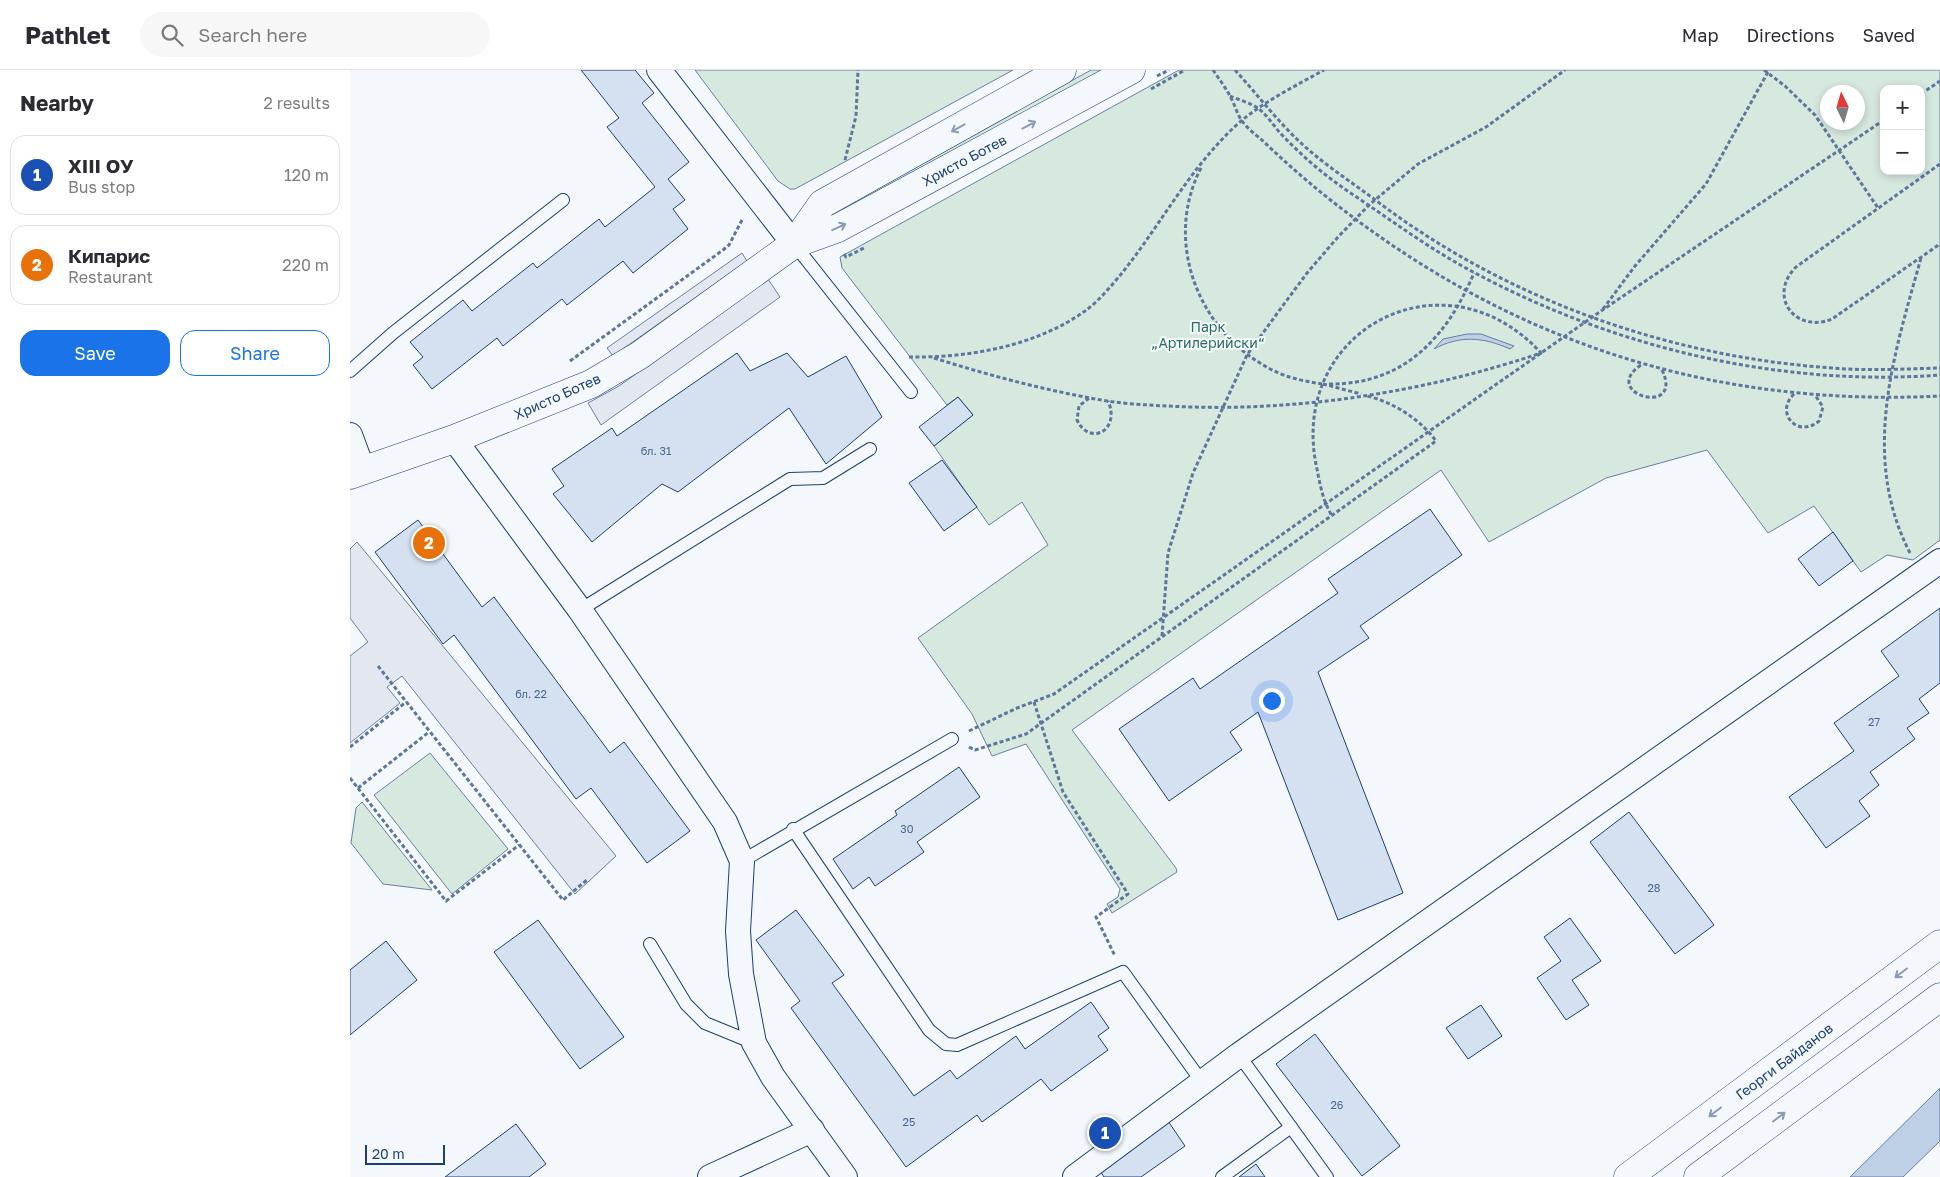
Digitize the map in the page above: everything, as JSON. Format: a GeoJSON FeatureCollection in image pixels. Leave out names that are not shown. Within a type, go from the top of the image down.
{"type":"FeatureCollection","features":[{"type":"Feature","properties":{"kind":"street"},"geometry":{"type":"LineString","coordinates":[[659,70],[794,244]]}},
{"type":"Feature","properties":{"kind":"street","name":"Христо Ботев"},"geometry":{"type":"LineString","coordinates":[[794,244],[822,204],[1062,70]]}},
{"type":"Feature","properties":{"kind":"street","name":"Христо Ботев"},"geometry":{"type":"LineString","coordinates":[[356,473],[454,439],[591,384],[640,355],[794,244],[838,228],[1131,70]]}},
{"type":"Feature","properties":{"kind":"street"},"geometry":{"type":"LineString","coordinates":[[350,435],[356,473]]}},
{"type":"Feature","properties":{"kind":"street"},"geometry":{"type":"LineString","coordinates":[[454,439],[580,610],[725,822],[742,861],[738,931],[741,974],[754,1043],[772,1077],[845,1177]]}},
{"type":"Feature","properties":{"kind":"street"},"geometry":{"type":"LineString","coordinates":[[1085,1174],[1239,1055],[1931,567]]}},
{"type":"Feature","properties":{"kind":"street","name":"Георги Байданов"},"geometry":{"type":"LineString","coordinates":[[1628,1177],[1940,944]]}},
{"type":"Feature","properties":{"kind":"street"},"geometry":{"type":"LineString","coordinates":[[1698,1177],[1940,997]]}},
{"type":"Feature","properties":{"kind":"street"},"geometry":{"type":"LineString","coordinates":[[710,1177],[812,1130]]}},
{"type":"Feature","properties":{"kind":"lane"},"geometry":{"type":"LineString","coordinates":[[350,371],[393,333],[563,200]]}},
{"type":"Feature","properties":{"kind":"lane"},"geometry":{"type":"LineString","coordinates":[[794,244],[911,392]]}},
{"type":"Feature","properties":{"kind":"lane"},"geometry":{"type":"LineString","coordinates":[[580,610],[790,479],[822,478],[870,450]]}},
{"type":"Feature","properties":{"kind":"lane"},"geometry":{"type":"LineString","coordinates":[[742,861],[793,829],[952,739]]}},
{"type":"Feature","properties":{"kind":"lane"},"geometry":{"type":"LineString","coordinates":[[793,829],[929,1030],[946,1044],[957,1045],[1123,972],[1202,1082]]}},
{"type":"Feature","properties":{"kind":"lane"},"geometry":{"type":"LineString","coordinates":[[650,944],[686,1004],[705,1023],[754,1043]]}},
{"type":"Feature","properties":{"kind":"lane"},"geometry":{"type":"LineString","coordinates":[[1239,1055],[1327,1177]]}},
{"type":"Feature","properties":{"kind":"lane"},"geometry":{"type":"LineString","coordinates":[[1222,1177],[1291,1127]]}},
{"type":"Feature","properties":{"kind":"path"},"geometry":{"type":"LineString","coordinates":[[844,164],[856,116],[858,70]]}},
{"type":"Feature","properties":{"kind":"path"},"geometry":{"type":"LineString","coordinates":[[1213,70],[1230,96],[1242,121],[1300,175],[1355,219],[1392,246],[1466,292],[1565,338],[1662,370],[1734,386],[1794,394],[1889,397],[1940,396]]}},
{"type":"Feature","properties":{"kind":"path"},"geometry":{"type":"LineString","coordinates":[[1235,70],[1301,143],[1344,179],[1440,244],[1488,271],[1542,297],[1593,317],[1653,337],[1740,357],[1832,368],[1940,368]]}},
{"type":"Feature","properties":{"kind":"path"},"geometry":{"type":"LineString","coordinates":[[883,357],[934,358],[1006,347],[1046,333],[1086,311],[1122,273],[1173,199],[1242,121],[1266,104],[1324,70]]}},
{"type":"Feature","properties":{"kind":"path"},"geometry":{"type":"LineString","coordinates":[[1162,636],[1168,553],[1193,473],[1247,355],[1307,273],[1369,206],[1418,164],[1486,127],[1565,70]]}},
{"type":"Feature","properties":{"kind":"path"},"geometry":{"type":"LineString","coordinates":[[1764,70],[1768,71],[1800,100],[1828,132],[1878,208]]}},
{"type":"Feature","properties":{"kind":"path"},"geometry":{"type":"LineString","coordinates":[[1601,311],[1635,266],[1706,184],[1768,71]]}},
{"type":"Feature","properties":{"kind":"path"},"geometry":{"type":"LineString","coordinates":[[1925,91],[1940,81]]}},
{"type":"Feature","properties":{"kind":"path"},"geometry":{"type":"LineString","coordinates":[[1230,96],[1259,109],[1306,158],[1337,184],[1421,241],[1474,273],[1585,324],[1650,344],[1735,364],[1839,375],[1940,375]]}},
{"type":"Feature","properties":{"kind":"path"},"geometry":{"type":"LineString","coordinates":[[952,739],[1054,694],[1601,311],[1880,123]]}},
{"type":"Feature","properties":{"kind":"path"},"geometry":{"type":"LineString","coordinates":[[952,739],[975,750],[1026,734],[1436,441],[1430,432],[1394,406],[1379,399],[1283,375],[1247,355],[1232,342],[1207,308],[1190,273],[1185,250],[1184,227],[1187,204],[1194,182],[1205,161]]}},
{"type":"Feature","properties":{"kind":"path"},"geometry":{"type":"LineString","coordinates":[[1940,164],[1790,273],[1786,281],[1784,298],[1794,315],[1812,323],[1822,323],[1832,319],[1940,244]]}},
{"type":"Feature","properties":{"kind":"path"},"geometry":{"type":"LineString","coordinates":[[1921,257],[1892,369],[1884,433],[1885,478],[1898,529],[1931,567]]}},
{"type":"Feature","properties":{"kind":"path"},"geometry":{"type":"LineString","coordinates":[[1323,384],[1348,384],[1372,379],[1394,371],[1414,359],[1431,344],[1446,326],[1466,292],[1474,273]]}},
{"type":"Feature","properties":{"kind":"path"},"geometry":{"type":"LineString","coordinates":[[1332,516],[1326,505],[1313,451],[1312,424],[1316,402],[1333,364],[1345,348],[1377,321],[1415,307],[1436,304],[1476,309],[1503,321],[1528,338],[1541,353]]}},
{"type":"Feature","properties":{"kind":"path"},"geometry":{"type":"LineString","coordinates":[[934,358],[1037,388],[1108,401],[1222,408],[1316,402],[1363,395],[1500,366],[1541,353]]}},
{"type":"Feature","properties":{"kind":"path"},"geometry":{"type":"LineString","coordinates":[[1641,364],[1632,374],[1630,381],[1636,394],[1642,398],[1657,396],[1662,391],[1665,384],[1662,370]]}},
{"type":"Feature","properties":{"kind":"path"},"geometry":{"type":"LineString","coordinates":[[1794,394],[1786,405],[1786,412],[1788,419],[1800,428],[1814,426],[1819,421],[1823,407],[1815,395]]}},
{"type":"Feature","properties":{"kind":"path"},"geometry":{"type":"LineString","coordinates":[[1090,397],[1079,406],[1076,420],[1085,431],[1092,434],[1100,433],[1111,423],[1113,415],[1108,401]]}},
{"type":"Feature","properties":{"kind":"path"},"geometry":{"type":"LineString","coordinates":[[378,666],[563,900],[588,879]]}},
{"type":"Feature","properties":{"kind":"path"},"geometry":{"type":"LineString","coordinates":[[350,747],[406,702]]}},
{"type":"Feature","properties":{"kind":"path"},"geometry":{"type":"LineString","coordinates":[[1034,702],[1063,792],[1128,894],[1096,917],[1123,972]]}},
{"type":"Feature","properties":{"kind":"path"},"geometry":{"type":"LineString","coordinates":[[358,788],[429,732]]}},
{"type":"Feature","properties":{"kind":"path"},"geometry":{"type":"LineString","coordinates":[[350,778],[446,901],[519,844]]}},
{"type":"Feature","properties":{"kind":"green space"},"geometry":{"type":"Polygon","coordinates":[[[695,70],[1013,70],[795,189],[790,189],[778,181],[695,70]]]}},
{"type":"Feature","properties":{"kind":"green space"},"geometry":{"type":"Polygon","coordinates":[[[1091,70],[1103,70],[844,210],[844,207],[1091,70]]]}},
{"type":"Feature","properties":{"kind":"green space","name":"Парк „Артилерийски“"},"geometry":{"type":"Polygon","coordinates":[[[1179,70],[1940,70],[1940,540],[1913,560],[1887,555],[1861,572],[1814,506],[1768,533],[1707,450],[1606,478],[1489,542],[1441,470],[1072,730],[1176,868],[1177,872],[1112,913],[1107,904],[1118,897],[1120,889],[1026,744],[992,756],[972,714],[918,638],[1048,545],[1022,502],[989,525],[934,446],[973,415],[958,397],[947,405],[842,268],[840,257],[1179,70]]]}},
{"type":"Feature","properties":{"kind":"green space"},"geometry":{"type":"Polygon","coordinates":[[[430,753],[508,849],[452,894],[374,795],[430,753]]]}},
{"type":"Feature","properties":{"kind":"green space"},"geometry":{"type":"Polygon","coordinates":[[[362,802],[432,890],[383,884],[351,843],[356,808],[362,802]]]}},
{"type":"Feature","properties":{"kind":"shaded area"},"geometry":{"type":"Polygon","coordinates":[[[742,253],[747,261],[613,356],[607,348],[742,253]]]}},
{"type":"Feature","properties":{"kind":"shaded area"},"geometry":{"type":"Polygon","coordinates":[[[768,279],[780,297],[601,425],[588,403],[619,386],[768,279]]]}},
{"type":"Feature","properties":{"kind":"shaded area"},"geometry":{"type":"Polygon","coordinates":[[[357,542],[616,856],[575,894],[402,676],[387,687],[400,703],[350,743],[350,656],[368,642],[350,618],[350,549],[357,542]]]}},
{"type":"Feature","properties":{"kind":"water"},"geometry":{"type":"Polygon","coordinates":[[[1467,334],[1481,334],[1514,346],[1510,349],[1490,342],[1472,339],[1453,341],[1434,349],[1443,339],[1467,334]]]}},
{"type":"Feature","properties":{"kind":"water"},"geometry":{"type":"Polygon","coordinates":[[[1940,1088],[1940,1141],[1903,1177],[1850,1177],[1940,1088]]]}},
{"type":"Feature","properties":{"kind":"building"},"geometry":{"type":"Polygon","coordinates":[[[581,70],[635,70],[654,93],[642,103],[689,162],[668,179],[685,200],[673,209],[688,229],[633,273],[623,261],[567,305],[562,299],[503,346],[497,338],[432,389],[413,365],[423,357],[410,342],[463,300],[472,311],[533,263],[537,268],[599,219],[605,227],[655,187],[607,127],[619,118],[581,70]]]}},
{"type":"Feature","properties":{"kind":"building"},"geometry":{"type":"Polygon","coordinates":[[[737,353],[750,371],[787,353],[808,377],[846,356],[882,417],[826,464],[789,408],[678,492],[662,484],[592,542],[553,494],[564,486],[552,469],[612,428],[617,436],[737,353]]]}},
{"type":"Feature","properties":{"kind":"building"},"geometry":{"type":"Polygon","coordinates":[[[958,397],[973,415],[934,446],[919,427],[958,397]]]}},
{"type":"Feature","properties":{"kind":"building"},"geometry":{"type":"Polygon","coordinates":[[[942,460],[977,507],[944,531],[909,483],[942,460]]]}},
{"type":"Feature","properties":{"kind":"building"},"geometry":{"type":"Polygon","coordinates":[[[1430,509],[1462,555],[1360,626],[1369,638],[1318,672],[1403,893],[1338,920],[1258,712],[1230,732],[1242,750],[1169,801],[1119,729],[1193,678],[1200,689],[1338,593],[1328,579],[1430,509]]]}},
{"type":"Feature","properties":{"kind":"building"},"geometry":{"type":"Polygon","coordinates":[[[418,520],[482,607],[494,597],[610,753],[624,742],[690,831],[647,863],[591,788],[576,799],[454,635],[443,644],[375,552],[418,520]]]}},
{"type":"Feature","properties":{"kind":"building"},"geometry":{"type":"Polygon","coordinates":[[[1833,532],[1853,561],[1819,586],[1798,559],[1833,532]]]}},
{"type":"Feature","properties":{"kind":"building"},"geometry":{"type":"Polygon","coordinates":[[[1940,608],[1940,683],[1919,699],[1929,713],[1907,728],[1915,739],[1870,772],[1879,785],[1859,801],[1870,816],[1826,848],[1789,797],[1854,751],[1834,723],[1899,676],[1881,651],[1940,608]]]}},
{"type":"Feature","properties":{"kind":"building"},"geometry":{"type":"Polygon","coordinates":[[[959,767],[980,797],[917,842],[924,852],[875,886],[869,877],[853,889],[833,859],[897,815],[895,811],[959,767]]]}},
{"type":"Feature","properties":{"kind":"building"},"geometry":{"type":"Polygon","coordinates":[[[1629,812],[1714,925],[1675,954],[1590,842],[1629,812]]]}},
{"type":"Feature","properties":{"kind":"building"},"geometry":{"type":"Polygon","coordinates":[[[796,910],[844,975],[832,983],[914,1096],[950,1070],[957,1079],[1016,1036],[1025,1049],[1091,1002],[1109,1028],[1098,1036],[1108,1050],[1051,1091],[1041,1079],[982,1122],[977,1115],[906,1167],[791,1008],[800,1001],[756,940],[796,910]]]}},
{"type":"Feature","properties":{"kind":"building"},"geometry":{"type":"Polygon","coordinates":[[[1570,918],[1601,961],[1572,980],[1589,1005],[1566,1020],[1537,978],[1561,961],[1544,937],[1570,918]]]}},
{"type":"Feature","properties":{"kind":"building"},"geometry":{"type":"Polygon","coordinates":[[[538,920],[624,1037],[580,1069],[494,952],[538,920]]]}},
{"type":"Feature","properties":{"kind":"building"},"geometry":{"type":"Polygon","coordinates":[[[386,941],[417,980],[350,1035],[350,970],[386,941]]]}},
{"type":"Feature","properties":{"kind":"building"},"geometry":{"type":"Polygon","coordinates":[[[1481,1005],[1502,1036],[1468,1059],[1446,1028],[1481,1005]]]}},
{"type":"Feature","properties":{"kind":"building"},"geometry":{"type":"Polygon","coordinates":[[[1315,1034],[1400,1146],[1362,1176],[1276,1064],[1315,1034]]]}},
{"type":"Feature","properties":{"kind":"building"},"geometry":{"type":"Polygon","coordinates":[[[1166,1118],[1185,1146],[1141,1177],[1104,1177],[1097,1166],[1166,1118]]]}},
{"type":"Feature","properties":{"kind":"building"},"geometry":{"type":"Polygon","coordinates":[[[516,1124],[546,1164],[529,1177],[445,1177],[516,1124]]]}},
{"type":"Feature","properties":{"kind":"building"},"geometry":{"type":"Polygon","coordinates":[[[1256,1164],[1265,1177],[1239,1177],[1256,1164]]]}},
{"type":"Feature","properties":{"kind":"place","name":"Кипарис"},"geometry":{"type":"Point","coordinates":[429,543]}},
{"type":"Feature","properties":{"kind":"place","name":"XIII ОУ"},"geometry":{"type":"Point","coordinates":[1105,1133]}}]}
